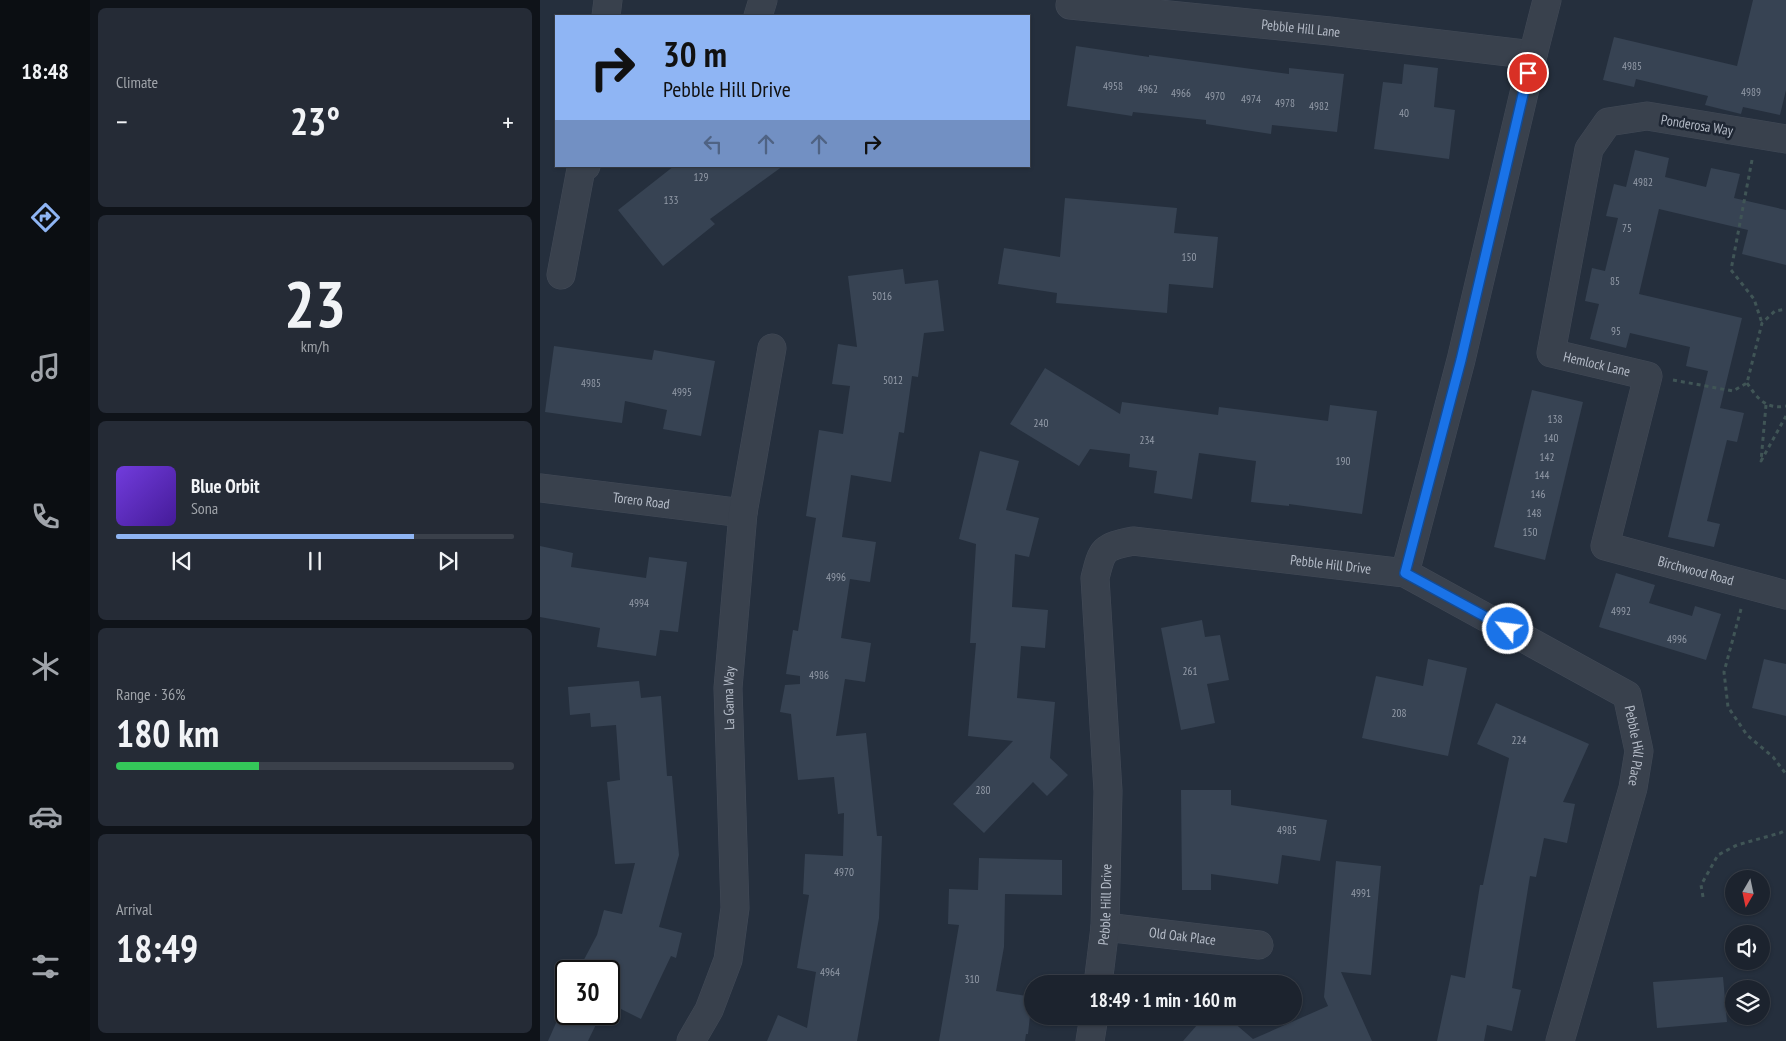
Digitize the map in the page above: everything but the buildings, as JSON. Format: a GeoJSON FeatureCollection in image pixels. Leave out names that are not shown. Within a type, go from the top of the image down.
{"type":"FeatureCollection","features":[{"type":"Feature","properties":{"kind":"street"},"geometry":{"type":"LineString","coordinates":[[606,15],[608,0]]}},
{"type":"Feature","properties":{"kind":"street"},"geometry":{"type":"LineString","coordinates":[[758,15],[764,0]]}},
{"type":"Feature","properties":{"kind":"street"},"geometry":{"type":"LineString","coordinates":[[1405,573],[1461,360],[1532,55],[1547,0]]}},
{"type":"Feature","properties":{"kind":"street","name":"Pebble Hill Lane"},"geometry":{"type":"LineString","coordinates":[[1070,5],[1340,32],[1532,55]]}},
{"type":"Feature","properties":{"kind":"street","name":"Ponderosa Way"},"geometry":{"type":"LineString","coordinates":[[1608,122],[1647,116],[1786,139]]}},
{"type":"Feature","properties":{"kind":"street","name":"Hemlock Lane"},"geometry":{"type":"LineString","coordinates":[[1605,546],[1648,376],[1551,353],[1589,149],[1608,122]]}},
{"type":"Feature","properties":{"kind":"street"},"geometry":{"type":"LineString","coordinates":[[561,275],[583,167]]}},
{"type":"Feature","properties":{"kind":"street","name":"La Gama Way"},"geometry":{"type":"LineString","coordinates":[[691,1041],[709,1010],[728,960],[735,908],[728,688],[743,513],[772,348]]}},
{"type":"Feature","properties":{"kind":"street","name":"Torero Road"},"geometry":{"type":"LineString","coordinates":[[540,488],[743,513]]}},
{"type":"Feature","properties":{"kind":"street","name":"Pebble Hill Drive"},"geometry":{"type":"LineString","coordinates":[[1099,975],[1105,927],[1108,791],[1095,578],[1104,536],[1405,573]]}},
{"type":"Feature","properties":{"kind":"street","name":"Birchwood Road"},"geometry":{"type":"LineString","coordinates":[[1605,546],[1786,595]]}},
{"type":"Feature","properties":{"kind":"street","name":"Pebble Hill Place"},"geometry":{"type":"LineString","coordinates":[[1405,573],[1627,695],[1639,751],[1633,788],[1560,1041]]}},
{"type":"Feature","properties":{"kind":"street","name":"Old Oak Place"},"geometry":{"type":"LineString","coordinates":[[1105,927],[1259,945]]}},
{"type":"Feature","properties":{"kind":"street"},"geometry":{"type":"LineString","coordinates":[[1090,1041],[1093,1025]]}},
{"type":"Feature","properties":{"kind":"path"},"geometry":{"type":"LineString","coordinates":[[1648,376],[1732,391],[1747,382],[1762,323],[1754,299],[1731,270],[1757,135]]}},
{"type":"Feature","properties":{"kind":"path"},"geometry":{"type":"LineString","coordinates":[[1762,323],[1775,311],[1786,309]]}},
{"type":"Feature","properties":{"kind":"path"},"geometry":{"type":"LineString","coordinates":[[1747,382],[1756,397],[1766,405],[1786,406]]}},
{"type":"Feature","properties":{"kind":"path"},"geometry":{"type":"LineString","coordinates":[[1766,405],[1762,461],[1786,416]]}},
{"type":"Feature","properties":{"kind":"path"},"geometry":{"type":"LineString","coordinates":[[1747,585],[1724,672],[1728,707],[1747,735],[1773,757],[1786,774]]}},
{"type":"Feature","properties":{"kind":"path"},"geometry":{"type":"LineString","coordinates":[[1703,897],[1701,885],[1718,855],[1737,845],[1786,830]]}},
{"type":"Feature","properties":{"kind":"route"},"geometry":{"type":"LineString","coordinates":[[1508,629],[1405,573],[1461,360],[1528,73]]}}]}
